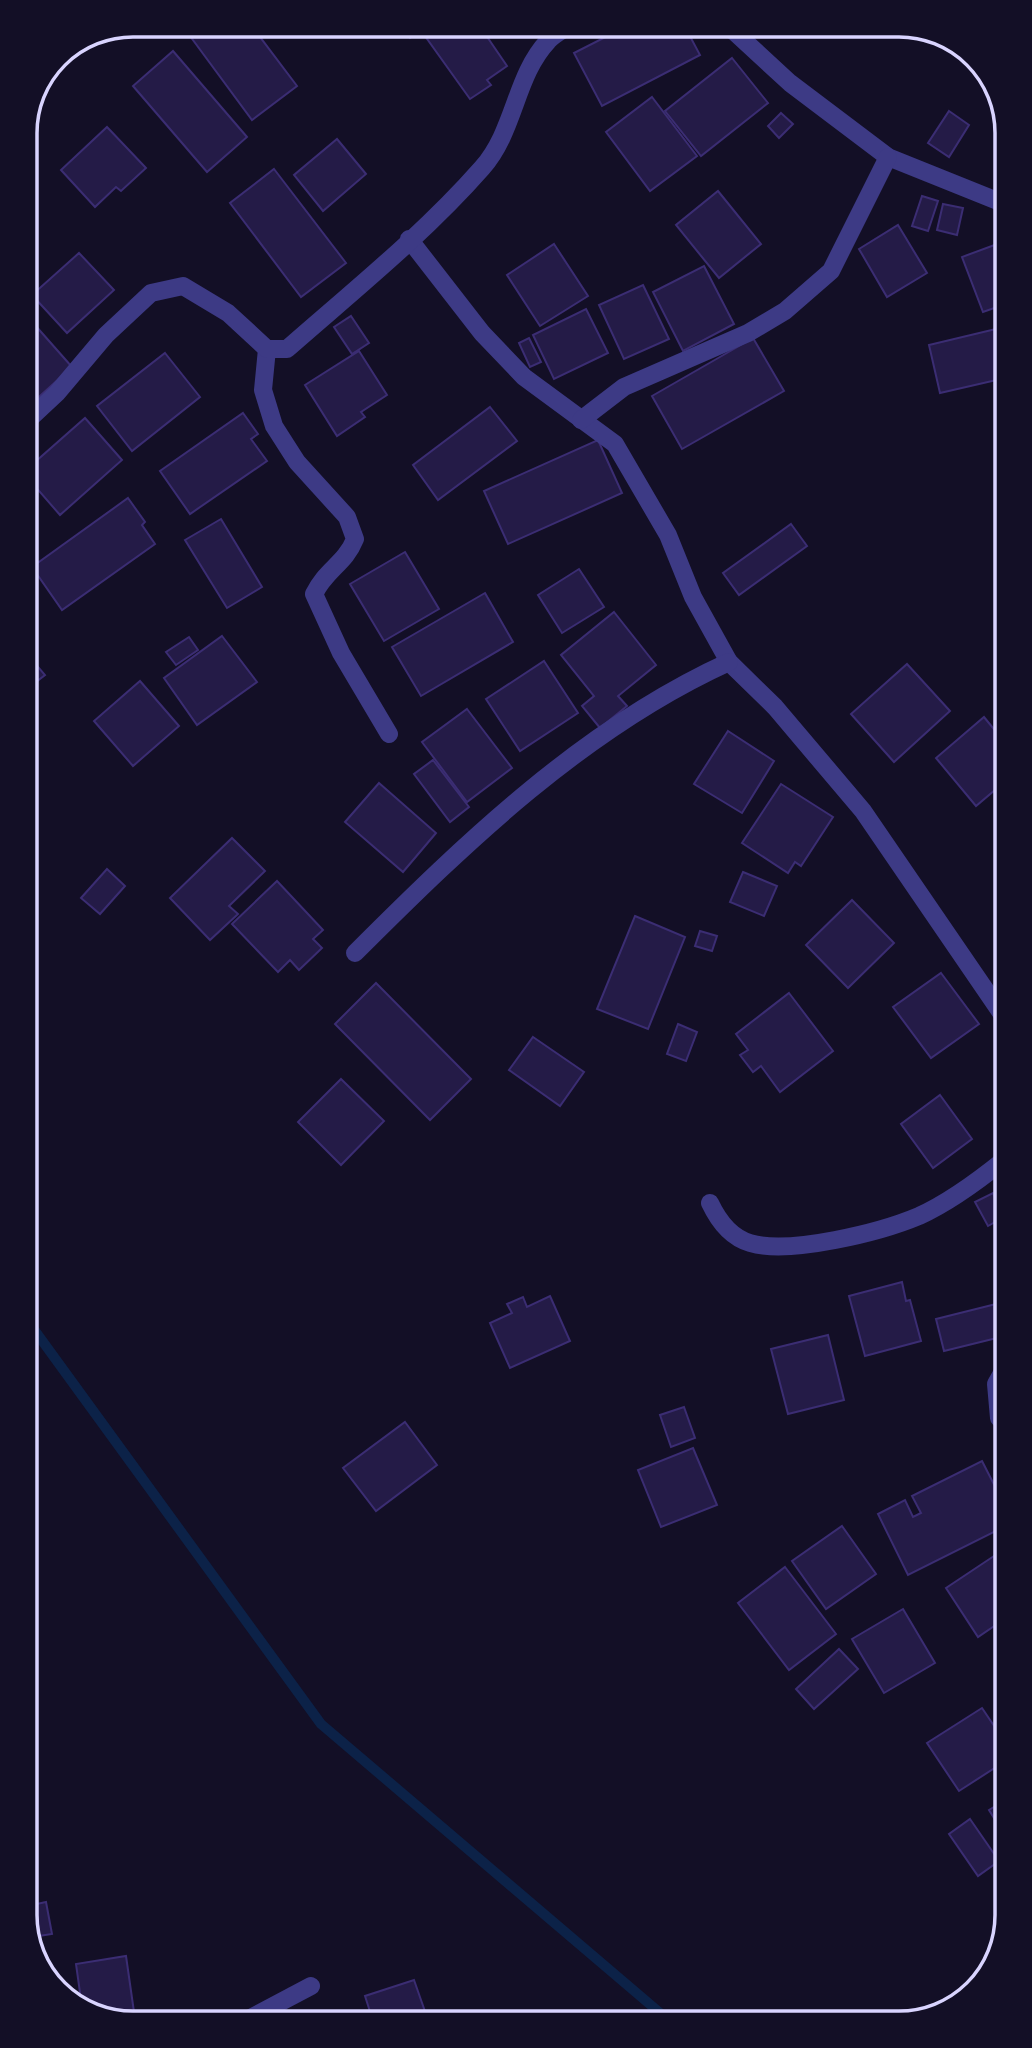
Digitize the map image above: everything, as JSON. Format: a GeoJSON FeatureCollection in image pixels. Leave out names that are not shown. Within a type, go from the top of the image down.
{"type":"FeatureCollection","features":[{"type":"Feature","properties":{"kind":"street"},"geometry":{"type":"LineString","coordinates":[[37,412],[57,393],[106,335],[151,293],[183,286],[228,313],[267,349],[287,349],[410,239],[484,166],[506,131],[528,75],[548,41],[553,37]]}},
{"type":"Feature","properties":{"kind":"street"},"geometry":{"type":"LineString","coordinates":[[740,37],[790,83],[888,157],[995,200]]}},
{"type":"Feature","properties":{"kind":"street"},"geometry":{"type":"LineString","coordinates":[[580,420],[624,387],[748,333],[785,311],[831,271],[888,157]]}},
{"type":"Feature","properties":{"kind":"street"},"geometry":{"type":"LineString","coordinates":[[410,239],[499,351],[524,377],[615,444],[644,491],[667,535],[693,597],[729,662],[775,707],[863,811],[995,1005]]}},
{"type":"Feature","properties":{"kind":"street"},"geometry":{"type":"LineString","coordinates":[[267,349],[263,390],[274,426],[297,462],[347,517],[355,539],[348,557],[322,576],[314,594],[341,653],[389,734]]}},
{"type":"Feature","properties":{"kind":"street"},"geometry":{"type":"LineString","coordinates":[[355,953],[501,814],[634,712],[729,662]]}},
{"type":"Feature","properties":{"kind":"street"},"geometry":{"type":"LineString","coordinates":[[710,1203],[720,1224],[750,1243],[793,1246],[871,1232],[920,1215],[969,1188],[995,1167]]}},
{"type":"Feature","properties":{"kind":"street"},"geometry":{"type":"LineString","coordinates":[[264,2011],[311,1986]]}},
{"type":"Feature","properties":{"kind":"building"},"geometry":{"type":"Polygon","coordinates":[[[191,37],[260,37],[297,86],[252,120],[191,37]]]}},
{"type":"Feature","properties":{"kind":"building"},"geometry":{"type":"Polygon","coordinates":[[[426,37],[487,37],[507,66],[487,80],[491,85],[470,99],[426,37]]]}},
{"type":"Feature","properties":{"kind":"building"},"geometry":{"type":"Polygon","coordinates":[[[605,37],[690,37],[700,55],[602,106],[574,53],[605,37]]]}},
{"type":"Feature","properties":{"kind":"building"},"geometry":{"type":"Polygon","coordinates":[[[173,51],[247,137],[207,172],[133,86],[173,51]]]}},
{"type":"Feature","properties":{"kind":"building"},"geometry":{"type":"Polygon","coordinates":[[[732,58],[768,103],[701,156],[665,111],[732,58]]]}},
{"type":"Feature","properties":{"kind":"building"},"geometry":{"type":"Polygon","coordinates":[[[652,97],[697,156],[650,191],[606,132],[652,97]]]}},
{"type":"Feature","properties":{"kind":"building"},"geometry":{"type":"Polygon","coordinates":[[[949,111],[969,125],[949,157],[928,143],[949,111]]]}},
{"type":"Feature","properties":{"kind":"building"},"geometry":{"type":"Polygon","coordinates":[[[781,113],[793,124],[779,138],[768,126],[781,113]]]}},
{"type":"Feature","properties":{"kind":"building"},"geometry":{"type":"Polygon","coordinates":[[[107,127],[146,168],[121,191],[116,187],[95,207],[61,170],[107,127]]]}},
{"type":"Feature","properties":{"kind":"building"},"geometry":{"type":"Polygon","coordinates":[[[337,139],[366,174],[323,211],[294,175],[337,139]]]}},
{"type":"Feature","properties":{"kind":"building"},"geometry":{"type":"Polygon","coordinates":[[[274,169],[346,263],[301,297],[230,203],[274,169]]]}},
{"type":"Feature","properties":{"kind":"building"},"geometry":{"type":"Polygon","coordinates":[[[718,191],[761,244],[719,278],[676,225],[718,191]]]}},
{"type":"Feature","properties":{"kind":"building"},"geometry":{"type":"Polygon","coordinates":[[[922,196],[938,201],[928,231],[912,226],[922,196]]]}},
{"type":"Feature","properties":{"kind":"building"},"geometry":{"type":"Polygon","coordinates":[[[943,204],[963,208],[957,235],[937,230],[943,204]]]}},
{"type":"Feature","properties":{"kind":"building"},"geometry":{"type":"Polygon","coordinates":[[[898,225],[927,273],[887,297],[859,249],[898,225]]]}},
{"type":"Feature","properties":{"kind":"building"},"geometry":{"type":"Polygon","coordinates":[[[554,244],[588,296],[540,326],[507,275],[554,244]]]}},
{"type":"Feature","properties":{"kind":"building"},"geometry":{"type":"Polygon","coordinates":[[[995,245],[995,308],[983,312],[962,257],[995,245]]]}},
{"type":"Feature","properties":{"kind":"building"},"geometry":{"type":"Polygon","coordinates":[[[79,253],[114,290],[67,333],[37,300],[37,291],[79,253]]]}},
{"type":"Feature","properties":{"kind":"building"},"geometry":{"type":"Polygon","coordinates":[[[704,266],[734,324],[683,351],[653,292],[704,266]]]}},
{"type":"Feature","properties":{"kind":"building"},"geometry":{"type":"Polygon","coordinates":[[[643,285],[669,339],[624,359],[599,305],[643,285]]]}},
{"type":"Feature","properties":{"kind":"building"},"geometry":{"type":"Polygon","coordinates":[[[586,309],[608,353],[554,379],[533,335],[586,309]]]}},
{"type":"Feature","properties":{"kind":"building"},"geometry":{"type":"Polygon","coordinates":[[[351,316],[369,343],[352,354],[334,327],[351,316]]]}},
{"type":"Feature","properties":{"kind":"building"},"geometry":{"type":"Polygon","coordinates":[[[37,327],[72,367],[37,399],[37,327]]]}},
{"type":"Feature","properties":{"kind":"building"},"geometry":{"type":"Polygon","coordinates":[[[995,329],[995,380],[940,393],[929,345],[995,329]]]}},
{"type":"Feature","properties":{"kind":"building"},"geometry":{"type":"Polygon","coordinates":[[[529,338],[541,362],[530,367],[519,343],[529,338]]]}},
{"type":"Feature","properties":{"kind":"building"},"geometry":{"type":"Polygon","coordinates":[[[753,338],[784,391],[682,449],[652,396],[753,338]]]}},
{"type":"Feature","properties":{"kind":"building"},"geometry":{"type":"Polygon","coordinates":[[[359,351],[387,395],[361,412],[365,417],[337,436],[305,385],[359,351]]]}},
{"type":"Feature","properties":{"kind":"building"},"geometry":{"type":"Polygon","coordinates":[[[165,353],[200,397],[132,451],[97,406],[165,353]]]}},
{"type":"Feature","properties":{"kind":"building"},"geometry":{"type":"Polygon","coordinates":[[[490,407],[517,441],[438,500],[413,465],[490,407]]]}},
{"type":"Feature","properties":{"kind":"building"},"geometry":{"type":"Polygon","coordinates":[[[243,413],[258,434],[251,439],[267,461],[190,514],[160,471],[243,413]]]}},
{"type":"Feature","properties":{"kind":"building"},"geometry":{"type":"Polygon","coordinates":[[[85,418],[122,460],[60,515],[37,489],[37,460],[85,418]]]}},
{"type":"Feature","properties":{"kind":"building"},"geometry":{"type":"Polygon","coordinates":[[[598,440],[622,493],[508,544],[484,491],[598,440]]]}},
{"type":"Feature","properties":{"kind":"building"},"geometry":{"type":"Polygon","coordinates":[[[128,498],[145,522],[142,525],[155,544],[62,610],[37,574],[37,563],[128,498]]]}},
{"type":"Feature","properties":{"kind":"building"},"geometry":{"type":"Polygon","coordinates":[[[221,519],[262,587],[227,608],[185,540],[221,519]]]}},
{"type":"Feature","properties":{"kind":"building"},"geometry":{"type":"Polygon","coordinates":[[[791,524],[807,546],[739,595],[723,573],[791,524]]]}},
{"type":"Feature","properties":{"kind":"building"},"geometry":{"type":"Polygon","coordinates":[[[405,552],[439,609],[384,641],[350,584],[405,552]]]}},
{"type":"Feature","properties":{"kind":"building"},"geometry":{"type":"Polygon","coordinates":[[[579,569],[604,607],[562,633],[538,595],[579,569]]]}},
{"type":"Feature","properties":{"kind":"building"},"geometry":{"type":"Polygon","coordinates":[[[485,593],[513,642],[421,696],[392,647],[485,593]]]}},
{"type":"Feature","properties":{"kind":"building"},"geometry":{"type":"Polygon","coordinates":[[[614,612],[656,665],[618,696],[627,706],[600,728],[582,706],[594,696],[561,655],[614,612]]]}},
{"type":"Feature","properties":{"kind":"building"},"geometry":{"type":"Polygon","coordinates":[[[222,636],[257,682],[197,725],[164,678],[222,636]]]}},
{"type":"Feature","properties":{"kind":"building"},"geometry":{"type":"Polygon","coordinates":[[[189,637],[198,650],[176,665],[166,652],[189,637]]]}},
{"type":"Feature","properties":{"kind":"building"},"geometry":{"type":"Polygon","coordinates":[[[544,661],[578,713],[520,751],[486,699],[544,661]]]}},
{"type":"Feature","properties":{"kind":"building"},"geometry":{"type":"Polygon","coordinates":[[[907,664],[950,711],[894,762],[851,714],[907,664]]]}},
{"type":"Feature","properties":{"kind":"building"},"geometry":{"type":"Polygon","coordinates":[[[37,666],[45,675],[37,681],[37,666]]]}},
{"type":"Feature","properties":{"kind":"building"},"geometry":{"type":"Polygon","coordinates":[[[140,681],[179,726],[133,766],[94,721],[140,681]]]}},
{"type":"Feature","properties":{"kind":"building"},"geometry":{"type":"Polygon","coordinates":[[[467,709],[512,768],[467,802],[422,742],[467,709]]]}},
{"type":"Feature","properties":{"kind":"building"},"geometry":{"type":"Polygon","coordinates":[[[984,717],[995,730],[995,790],[976,806],[936,758],[984,717]]]}},
{"type":"Feature","properties":{"kind":"building"},"geometry":{"type":"Polygon","coordinates":[[[728,731],[774,761],[742,813],[694,784],[728,731]]]}},
{"type":"Feature","properties":{"kind":"building"},"geometry":{"type":"Polygon","coordinates":[[[433,760],[469,807],[450,822],[414,774],[433,760]]]}},
{"type":"Feature","properties":{"kind":"building"},"geometry":{"type":"Polygon","coordinates":[[[379,783],[436,833],[403,872],[345,822],[379,783]]]}},
{"type":"Feature","properties":{"kind":"building"},"geometry":{"type":"Polygon","coordinates":[[[781,784],[833,817],[801,866],[795,862],[788,873],[742,843],[781,784]]]}},
{"type":"Feature","properties":{"kind":"building"},"geometry":{"type":"Polygon","coordinates":[[[232,838],[265,871],[229,906],[238,914],[210,940],[170,898],[232,838]]]}},
{"type":"Feature","properties":{"kind":"building"},"geometry":{"type":"Polygon","coordinates":[[[107,869],[125,886],[100,914],[81,898],[107,869]]]}},
{"type":"Feature","properties":{"kind":"building"},"geometry":{"type":"Polygon","coordinates":[[[743,872],[777,886],[764,916],[730,902],[743,872]]]}},
{"type":"Feature","properties":{"kind":"building"},"geometry":{"type":"Polygon","coordinates":[[[277,881],[323,930],[313,939],[322,948],[299,970],[290,960],[278,972],[232,924],[277,881]]]}},
{"type":"Feature","properties":{"kind":"building"},"geometry":{"type":"Polygon","coordinates":[[[852,900],[894,943],[848,988],[806,945],[852,900]]]}},
{"type":"Feature","properties":{"kind":"building"},"geometry":{"type":"Polygon","coordinates":[[[635,916],[685,937],[648,1029],[597,1009],[635,916]]]}},
{"type":"Feature","properties":{"kind":"building"},"geometry":{"type":"Polygon","coordinates":[[[700,931],[717,936],[712,951],[695,946],[700,931]]]}},
{"type":"Feature","properties":{"kind":"building"},"geometry":{"type":"Polygon","coordinates":[[[941,973],[979,1024],[931,1058],[893,1007],[941,973]]]}},
{"type":"Feature","properties":{"kind":"building"},"geometry":{"type":"Polygon","coordinates":[[[376,983],[471,1079],[430,1120],[335,1024],[376,983]]]}},
{"type":"Feature","properties":{"kind":"building"},"geometry":{"type":"Polygon","coordinates":[[[789,993],[833,1051],[780,1092],[761,1066],[753,1072],[740,1055],[748,1050],[736,1034],[789,993]]]}},
{"type":"Feature","properties":{"kind":"building"},"geometry":{"type":"Polygon","coordinates":[[[678,1024],[697,1032],[686,1061],[667,1054],[678,1024]]]}},
{"type":"Feature","properties":{"kind":"building"},"geometry":{"type":"Polygon","coordinates":[[[533,1037],[584,1072],[560,1106],[509,1070],[533,1037]]]}},
{"type":"Feature","properties":{"kind":"building"},"geometry":{"type":"Polygon","coordinates":[[[341,1079],[384,1121],[341,1165],[298,1122],[341,1079]]]}},
{"type":"Feature","properties":{"kind":"building"},"geometry":{"type":"Polygon","coordinates":[[[940,1095],[972,1139],[933,1168],[901,1124],[940,1095]]]}},
{"type":"Feature","properties":{"kind":"building"},"geometry":{"type":"Polygon","coordinates":[[[993,1193],[995,1222],[988,1226],[975,1202],[993,1193]]]}},
{"type":"Feature","properties":{"kind":"building"},"geometry":{"type":"Polygon","coordinates":[[[902,1282],[921,1341],[865,1356],[849,1296],[902,1282]]]}},
{"type":"Feature","properties":{"kind":"building"},"geometry":{"type":"Polygon","coordinates":[[[550,1296],[570,1341],[510,1368],[490,1323],[512,1313],[507,1304],[523,1297],[527,1307],[550,1296]]]}},
{"type":"Feature","properties":{"kind":"building"},"geometry":{"type":"Polygon","coordinates":[[[995,1304],[995,1338],[944,1351],[936,1319],[995,1304]]]}},
{"type":"Feature","properties":{"kind":"building"},"geometry":{"type":"Polygon","coordinates":[[[828,1335],[844,1400],[788,1414],[771,1349],[828,1335]]]}},
{"type":"Feature","properties":{"kind":"building"},"geometry":{"type":"Polygon","coordinates":[[[684,1407],[695,1438],[671,1447],[660,1415],[684,1407]]]}},
{"type":"Feature","properties":{"kind":"building"},"geometry":{"type":"Polygon","coordinates":[[[405,1422],[437,1465],[376,1511],[343,1468],[405,1422]]]}},
{"type":"Feature","properties":{"kind":"building"},"geometry":{"type":"Polygon","coordinates":[[[693,1448],[717,1505],[661,1527],[638,1470],[693,1448]]]}},
{"type":"Feature","properties":{"kind":"building"},"geometry":{"type":"Polygon","coordinates":[[[982,1461],[995,1486],[995,1532],[908,1575],[878,1514],[905,1500],[913,1517],[921,1513],[912,1496],[982,1461]]]}},
{"type":"Feature","properties":{"kind":"building"},"geometry":{"type":"Polygon","coordinates":[[[842,1526],[876,1574],[826,1609],[792,1561],[842,1526]]]}},
{"type":"Feature","properties":{"kind":"building"},"geometry":{"type":"Polygon","coordinates":[[[995,1555],[995,1625],[978,1637],[946,1588],[995,1555]]]}},
{"type":"Feature","properties":{"kind":"building"},"geometry":{"type":"Polygon","coordinates":[[[785,1567],[836,1634],[789,1670],[738,1603],[785,1567]]]}},
{"type":"Feature","properties":{"kind":"building"},"geometry":{"type":"Polygon","coordinates":[[[903,1609],[935,1663],[884,1693],[852,1639],[903,1609]]]}},
{"type":"Feature","properties":{"kind":"building"},"geometry":{"type":"Polygon","coordinates":[[[839,1649],[858,1669],[814,1709],[796,1689],[839,1649]]]}},
{"type":"Feature","properties":{"kind":"building"},"geometry":{"type":"Polygon","coordinates":[[[982,1708],[995,1727],[995,1768],[959,1791],[927,1743],[982,1708]]]}},
{"type":"Feature","properties":{"kind":"building"},"geometry":{"type":"Polygon","coordinates":[[[995,1806],[995,1820],[989,1810],[995,1806]]]}},
{"type":"Feature","properties":{"kind":"building"},"geometry":{"type":"Polygon","coordinates":[[[970,1819],[995,1855],[995,1864],[978,1876],[949,1834],[970,1819]]]}},
{"type":"Feature","properties":{"kind":"building"},"geometry":{"type":"Polygon","coordinates":[[[46,1902],[52,1934],[40,1936],[37,1904],[46,1902]]]}},
{"type":"Feature","properties":{"kind":"building"},"geometry":{"type":"Polygon","coordinates":[[[126,1956],[134,2011],[102,2006],[80,1995],[76,1964],[126,1956]]]}},
{"type":"Feature","properties":{"kind":"building"},"geometry":{"type":"Polygon","coordinates":[[[414,1980],[425,2011],[370,2011],[365,1996],[414,1980]]]}},
{"type":"Feature","properties":{"kind":"waterway"},"geometry":{"type":"LineString","coordinates":[[37,1334],[321,1724],[658,2011]]}}]}
